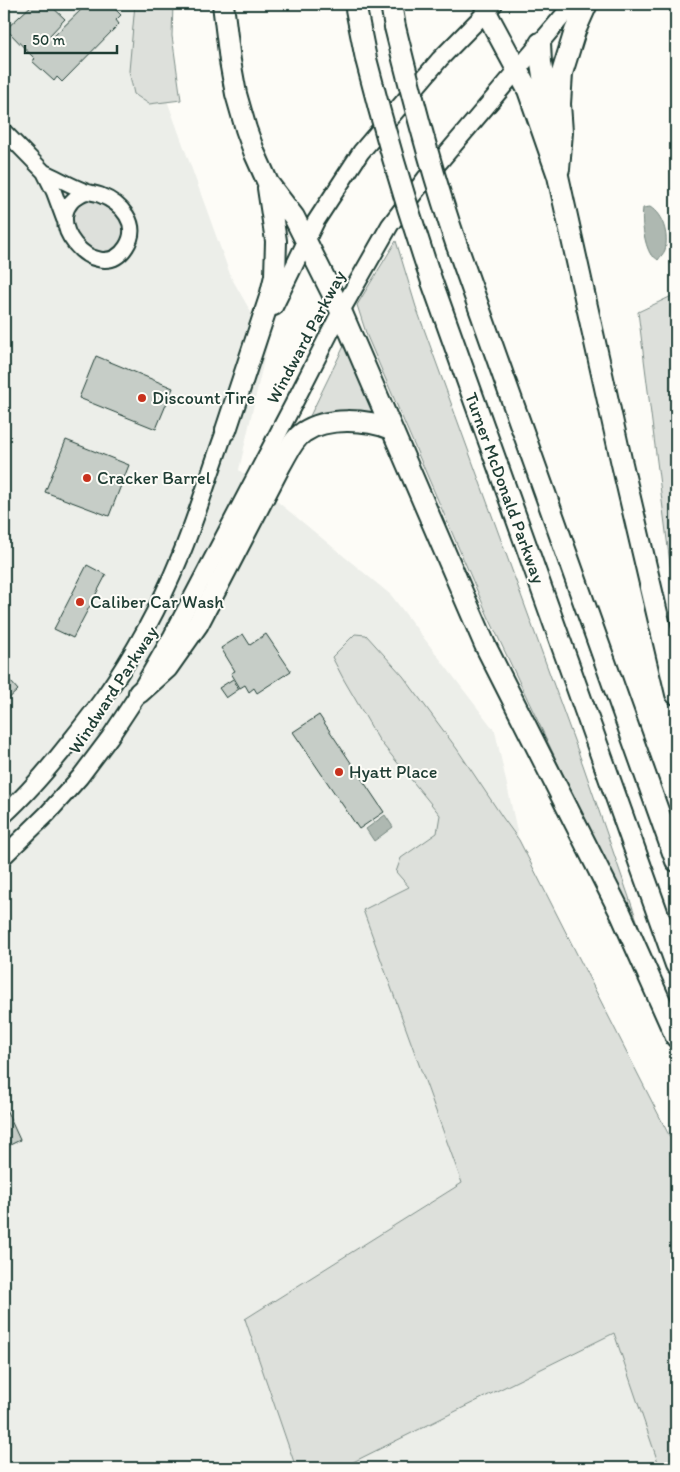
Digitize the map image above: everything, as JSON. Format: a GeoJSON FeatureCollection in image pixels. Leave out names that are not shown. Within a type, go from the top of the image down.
{"type":"FeatureCollection","features":[{"type":"Feature","properties":{"kind":"highway"},"geometry":{"type":"LineString","coordinates":[[223,4],[236,94],[249,138],[268,183],[294,217],[341,311],[485,645],[621,914],[676,1037]]}},
{"type":"Feature","properties":{"kind":"highway","name":"Turner McDonald Parkway"},"geometry":{"type":"LineString","coordinates":[[355,4],[366,59],[399,181],[432,282],[676,965]]}},
{"type":"Feature","properties":{"kind":"highway","name":"Turner McDonald Parkway"},"geometry":{"type":"LineString","coordinates":[[390,4],[422,138],[438,193],[676,861]]}},
{"type":"Feature","properties":{"kind":"highway"},"geometry":{"type":"LineString","coordinates":[[558,176],[562,132],[560,104],[562,73],[575,31],[587,4]]}},
{"type":"Feature","properties":{"kind":"highway"},"geometry":{"type":"LineString","coordinates":[[489,7],[528,90],[558,176],[622,464],[676,694]]}},
{"type":"Feature","properties":{"kind":"highway"},"geometry":{"type":"LineString","coordinates":[[540,43],[547,101],[543,134]]}},
{"type":"Feature","properties":{"kind":"highway"},"geometry":{"type":"LineString","coordinates":[[226,430],[270,297],[274,276],[276,241],[268,183]]}},
{"type":"Feature","properties":{"kind":"highway"},"geometry":{"type":"LineString","coordinates":[[139,693],[167,668],[198,624],[294,442],[303,433],[325,424],[347,421],[380,424],[391,428]]}},
{"type":"Feature","properties":{"kind":"main road","name":"Windward Parkway"},"geometry":{"type":"LineString","coordinates":[[4,856],[47,814],[80,777],[110,737],[139,693],[177,627],[341,311],[390,225],[425,179],[573,4]]}},
{"type":"Feature","properties":{"kind":"main road","name":"Windward Parkway"},"geometry":{"type":"LineString","coordinates":[[4,815],[55,760],[87,720],[120,672],[159,604],[180,558],[226,430],[277,299],[316,221],[360,152],[440,59],[489,7]]}},
{"type":"Feature","properties":{"kind":"main road"},"geometry":{"type":"LineString","coordinates":[[87,720],[110,737]]}},
{"type":"Feature","properties":{"kind":"street"},"geometry":{"type":"LineString","coordinates":[[4,131],[44,172],[54,192],[71,237],[84,254],[93,259],[106,260],[121,254],[127,246],[132,227],[129,218],[122,209],[114,202],[97,194],[86,192],[44,172]]}},
{"type":"Feature","properties":{"kind":"street"},"geometry":{"type":"LineString","coordinates":[[64,219],[69,204],[78,195],[86,192]]}},
{"type":"Feature","properties":{"kind":"shaded area"},"geometry":{"type":"Polygon","coordinates":[[[4,4],[157,4],[168,103],[231,277],[268,342],[239,470],[391,595],[495,731],[519,840],[410,887],[363,910],[462,1183],[245,1319],[296,1468],[4,1468],[4,4]]]}},
{"type":"Feature","properties":{"kind":"shaded area"},"geometry":{"type":"Polygon","coordinates":[[[135,4],[173,4],[172,36],[181,100],[149,104],[134,94],[129,71],[135,4]]]}},
{"type":"Feature","properties":{"kind":"shaded area"},"geometry":{"type":"Polygon","coordinates":[[[83,199],[102,202],[125,221],[125,237],[116,250],[101,254],[85,248],[73,229],[71,210],[83,199]]]}},
{"type":"Feature","properties":{"kind":"shaded area"},"geometry":{"type":"Polygon","coordinates":[[[650,207],[662,220],[666,238],[665,250],[658,260],[651,255],[647,245],[642,219],[643,208],[650,207]]]}},
{"type":"Feature","properties":{"kind":"shaded area"},"geometry":{"type":"Polygon","coordinates":[[[396,241],[416,307],[583,765],[640,929],[636,928],[488,616],[367,336],[357,305],[396,241]]]}},
{"type":"Feature","properties":{"kind":"shaded area"},"geometry":{"type":"Polygon","coordinates":[[[676,294],[676,611],[638,312],[676,294]]]}},
{"type":"Feature","properties":{"kind":"shaded area"},"geometry":{"type":"Polygon","coordinates":[[[345,344],[376,414],[310,420],[310,416],[345,344]]]}},
{"type":"Feature","properties":{"kind":"shaded area"},"geometry":{"type":"Polygon","coordinates":[[[355,634],[366,635],[403,676],[457,749],[519,840],[676,1149],[676,1468],[660,1468],[614,1333],[341,1468],[296,1468],[245,1319],[462,1183],[363,910],[409,887],[396,872],[401,858],[437,833],[440,815],[379,740],[332,657],[355,634]]]}},
{"type":"Feature","properties":{"kind":"shaded area"},"geometry":{"type":"Polygon","coordinates":[[[385,815],[393,827],[374,841],[366,829],[385,815]]]}},
{"type":"Feature","properties":{"kind":"shaded area"},"geometry":{"type":"Polygon","coordinates":[[[614,1333],[676,1468],[341,1468],[614,1333]]]}},
{"type":"Feature","properties":{"kind":"building"},"geometry":{"type":"Polygon","coordinates":[[[33,4],[49,4],[65,19],[50,35],[52,38],[87,4],[110,4],[121,15],[116,20],[119,24],[62,82],[57,77],[54,81],[32,61],[35,59],[6,29],[33,4]]]}},
{"type":"Feature","properties":{"kind":"building"},"geometry":{"type":"Polygon","coordinates":[[[4,190],[10,195],[4,202],[4,190]]]}},
{"type":"Feature","properties":{"kind":"building"},"geometry":{"type":"Polygon","coordinates":[[[96,356],[173,388],[156,429],[79,398],[96,356]]]}},
{"type":"Feature","properties":{"kind":"building","name":"Cracker Barrel"},"geometry":{"type":"Polygon","coordinates":[[[66,440],[129,465],[109,516],[45,492],[66,440]]]}},
{"type":"Feature","properties":{"kind":"building","name":"Caliber Car Wash"},"geometry":{"type":"Polygon","coordinates":[[[87,565],[106,575],[73,638],[54,629],[87,565]]]}},
{"type":"Feature","properties":{"kind":"building"},"geometry":{"type":"Polygon","coordinates":[[[243,634],[250,645],[266,634],[291,671],[257,693],[254,688],[249,692],[245,685],[240,688],[231,673],[235,671],[221,648],[243,634]]]}},
{"type":"Feature","properties":{"kind":"building"},"geometry":{"type":"Polygon","coordinates":[[[4,674],[18,690],[4,703],[4,674]]]}},
{"type":"Feature","properties":{"kind":"building"},"geometry":{"type":"Polygon","coordinates":[[[233,679],[239,689],[226,698],[219,688],[233,679]]]}},
{"type":"Feature","properties":{"kind":"building","name":"Hyatt Place"},"geometry":{"type":"Polygon","coordinates":[[[319,715],[384,812],[359,829],[293,732],[319,715]]]}},
{"type":"Feature","properties":{"kind":"building"},"geometry":{"type":"Polygon","coordinates":[[[4,1105],[20,1140],[4,1148],[4,1105]]]}},
{"type":"Feature","properties":{"kind":"place","name":"Discount Tire"},"geometry":{"type":"Point","coordinates":[142,398]}},
{"type":"Feature","properties":{"kind":"place","name":"Cracker Barrel"},"geometry":{"type":"Point","coordinates":[87,478]}},
{"type":"Feature","properties":{"kind":"place","name":"Caliber Car Wash"},"geometry":{"type":"Point","coordinates":[80,602]}},
{"type":"Feature","properties":{"kind":"place","name":"Hyatt Place"},"geometry":{"type":"Point","coordinates":[339,772]}}]}
